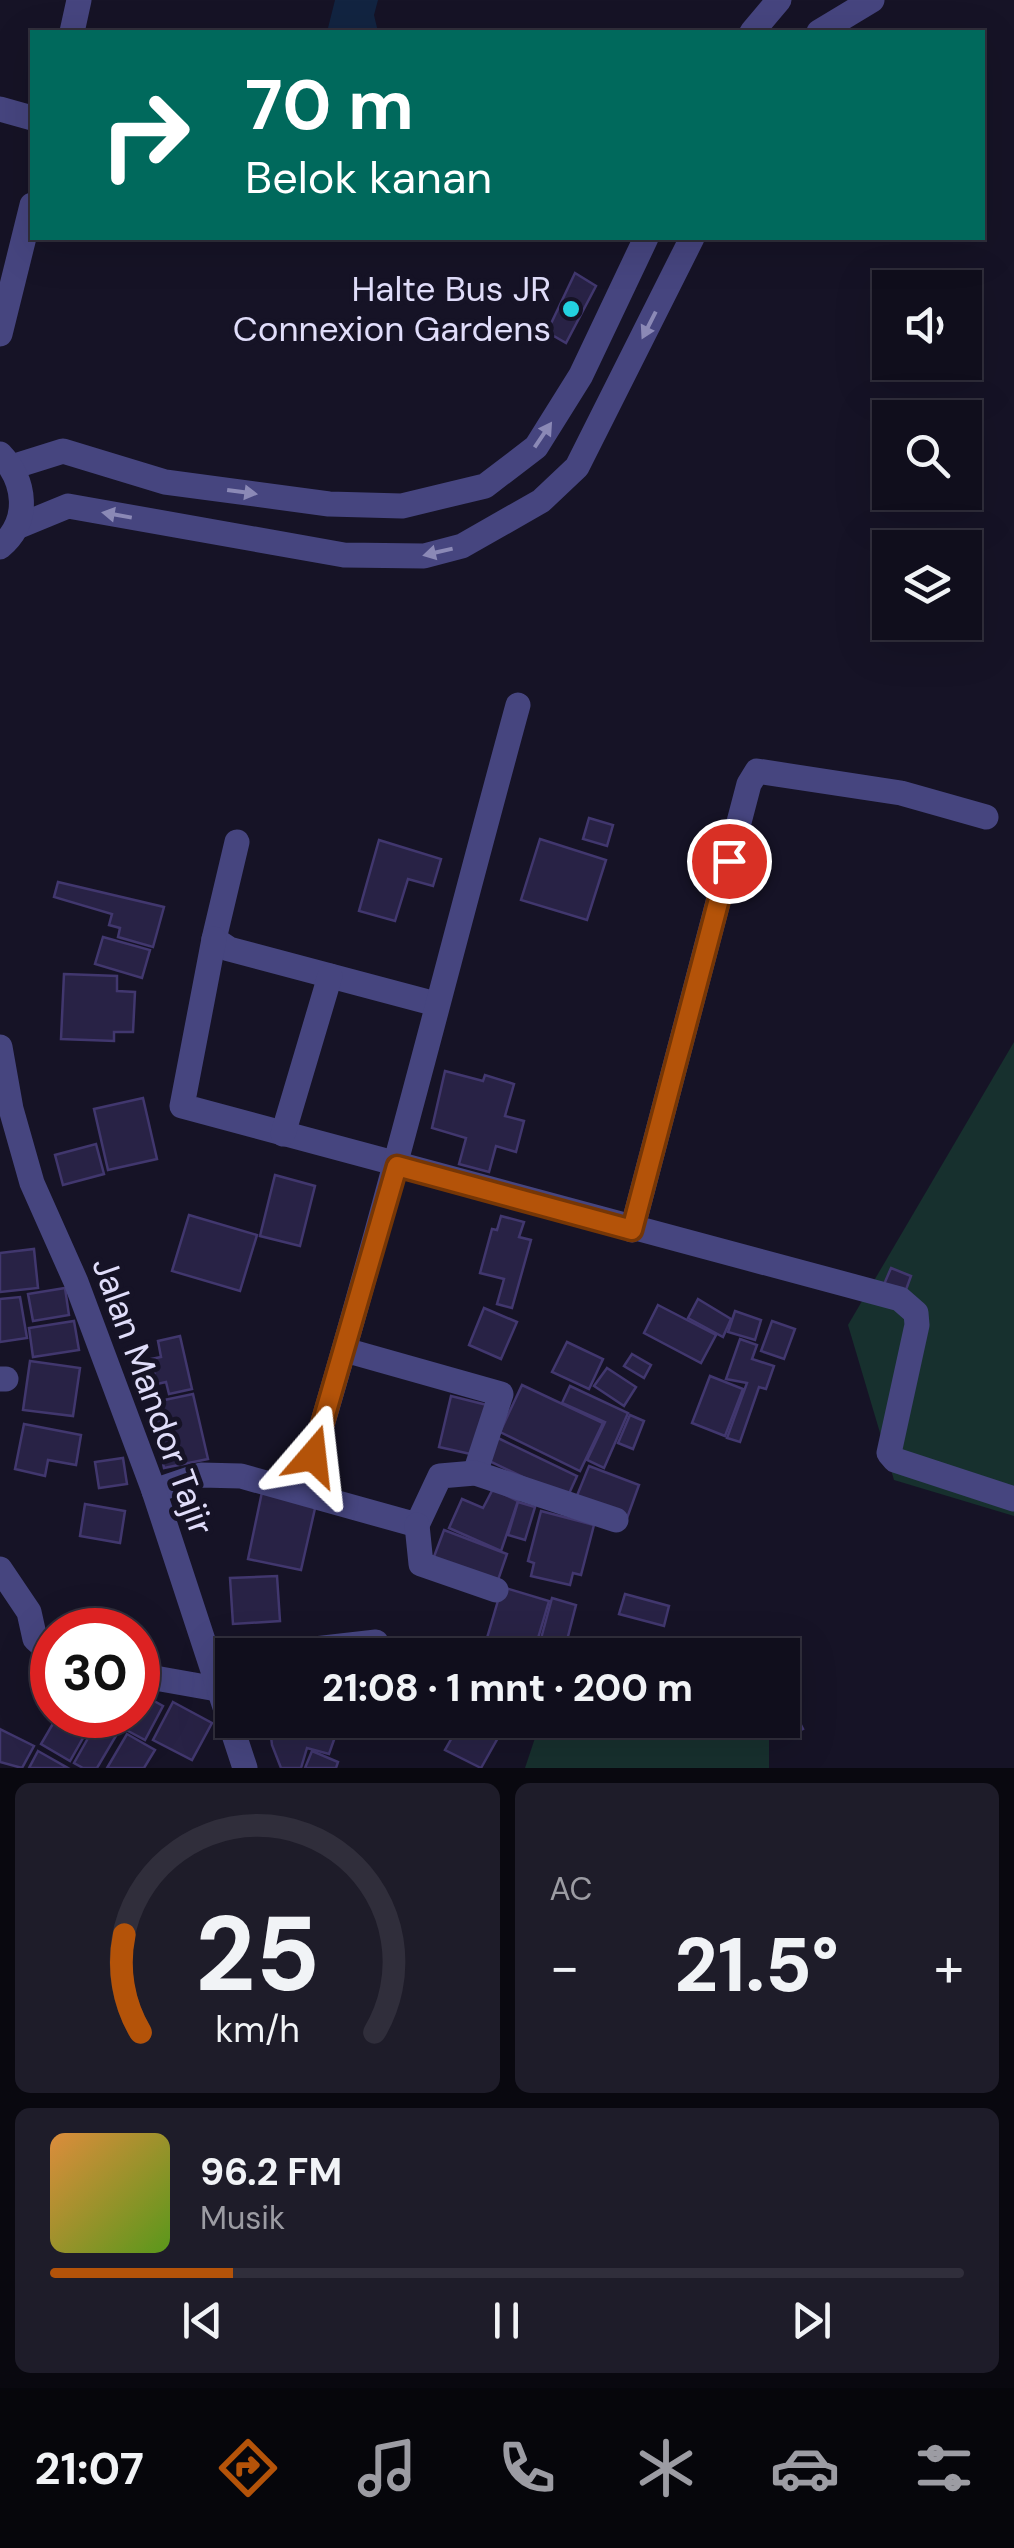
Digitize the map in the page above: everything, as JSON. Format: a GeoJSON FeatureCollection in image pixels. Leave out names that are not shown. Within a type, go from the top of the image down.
{"type":"FeatureCollection","features":[{"type":"Feature","properties":{"kind":"street"},"geometry":{"type":"LineString","coordinates":[[72,30],[79,0]]}},
{"type":"Feature","properties":{"kind":"street"},"geometry":{"type":"LineString","coordinates":[[754,30],[779,0]]}},
{"type":"Feature","properties":{"kind":"street"},"geometry":{"type":"LineString","coordinates":[[822,30],[872,0]]}},
{"type":"Feature","properties":{"kind":"street"},"geometry":{"type":"LineString","coordinates":[[0,109],[30,117]]}},
{"type":"Feature","properties":{"kind":"street"},"geometry":{"type":"LineString","coordinates":[[0,334],[30,212]]}},
{"type":"Feature","properties":{"kind":"street"},"geometry":{"type":"LineString","coordinates":[[0,547],[17,527],[22,506],[6,460],[63,451],[165,482],[329,504],[402,506],[485,486],[536,448],[581,375],[645,240]]}},
{"type":"Feature","properties":{"kind":"street"},"geometry":{"type":"LineString","coordinates":[[17,527],[68,506],[344,555],[424,556],[462,546],[541,501],[576,468],[691,240]]}},
{"type":"Feature","properties":{"kind":"street"},"geometry":{"type":"LineString","coordinates":[[302,1492],[397,1166],[436,1004],[518,706]]}},
{"type":"Feature","properties":{"kind":"street"},"geometry":{"type":"LineString","coordinates":[[632,1230],[750,784],[757,772],[901,794],[986,817]]}},
{"type":"Feature","properties":{"kind":"street"},"geometry":{"type":"LineString","coordinates":[[237,842],[182,1106],[910,1304],[916,1313],[916,1325],[889,1453],[895,1460],[1014,1499]]}},
{"type":"Feature","properties":{"kind":"street"},"geometry":{"type":"LineString","coordinates":[[214,939],[228,948],[436,1004]]}},
{"type":"Feature","properties":{"kind":"street"},"geometry":{"type":"LineString","coordinates":[[283,1134],[330,976]]}},
{"type":"Feature","properties":{"kind":"street","name":"Jalan Mandor Tajir"},"geometry":{"type":"LineString","coordinates":[[0,1047],[11,1109],[32,1183],[76,1282],[215,1662]]}},
{"type":"Feature","properties":{"kind":"street"},"geometry":{"type":"LineString","coordinates":[[345,1350],[501,1394],[475,1474]]}},
{"type":"Feature","properties":{"kind":"street"},"geometry":{"type":"LineString","coordinates":[[496,1590],[421,1564],[417,1525],[440,1476],[475,1474],[616,1520]]}},
{"type":"Feature","properties":{"kind":"street"},"geometry":{"type":"LineString","coordinates":[[154,1491],[200,1476],[241,1476],[417,1525]]}},
{"type":"Feature","properties":{"kind":"street"},"geometry":{"type":"LineString","coordinates":[[0,1569],[30,1616]]}},
{"type":"Feature","properties":{"kind":"street"},"geometry":{"type":"LineString","coordinates":[[160,1674],[215,1673]]}},
{"type":"Feature","properties":{"kind":"street","name":"Jalan Mandor Tajir"},"geometry":{"type":"LineString","coordinates":[[237,1738],[245,1768]]}},
{"type":"Feature","properties":{"kind":"green space"},"geometry":{"type":"Polygon","coordinates":[[[1014,1042],[1014,1516],[894,1480],[848,1325],[1014,1042]]]}},
{"type":"Feature","properties":{"kind":"green space"},"geometry":{"type":"Polygon","coordinates":[[[535,1738],[769,1738],[769,1768],[525,1768],[535,1738]]]}},
{"type":"Feature","properties":{"kind":"water"},"geometry":{"type":"Polygon","coordinates":[[[335,0],[378,0],[374,15],[378,30],[328,30],[335,0]]]}},
{"type":"Feature","properties":{"kind":"building","name":"Halte Bus JR Connexion Gardens"},"geometry":{"type":"Polygon","coordinates":[[[575,273],[596,286],[566,343],[547,332],[575,273]]]}},
{"type":"Feature","properties":{"kind":"building"},"geometry":{"type":"Polygon","coordinates":[[[589,818],[613,825],[607,846],[583,839],[589,818]]]}},
{"type":"Feature","properties":{"kind":"building"},"geometry":{"type":"Polygon","coordinates":[[[540,839],[606,860],[587,920],[521,900],[540,839]]]}},
{"type":"Feature","properties":{"kind":"building"},"geometry":{"type":"Polygon","coordinates":[[[379,840],[441,859],[433,886],[408,879],[395,921],[359,911],[379,840]]]}},
{"type":"Feature","properties":{"kind":"building"},"geometry":{"type":"Polygon","coordinates":[[[58,882],[164,907],[153,947],[118,937],[120,928],[109,925],[112,914],[54,897],[58,882]]]}},
{"type":"Feature","properties":{"kind":"building"},"geometry":{"type":"Polygon","coordinates":[[[103,937],[150,950],[142,978],[95,964],[103,937]]]}},
{"type":"Feature","properties":{"kind":"building"},"geometry":{"type":"Polygon","coordinates":[[[64,974],[117,976],[117,991],[135,992],[133,1032],[114,1032],[114,1041],[61,1039],[64,974]]]}},
{"type":"Feature","properties":{"kind":"building"},"geometry":{"type":"Polygon","coordinates":[[[445,1071],[483,1081],[485,1075],[514,1084],[505,1116],[524,1121],[516,1152],[496,1146],[489,1172],[459,1164],[466,1138],[432,1128],[445,1071]]]}},
{"type":"Feature","properties":{"kind":"building"},"geometry":{"type":"Polygon","coordinates":[[[143,1098],[157,1159],[108,1170],[94,1109],[143,1098]]]}},
{"type":"Feature","properties":{"kind":"building"},"geometry":{"type":"Polygon","coordinates":[[[96,1144],[104,1174],[63,1185],[55,1155],[96,1144]]]}},
{"type":"Feature","properties":{"kind":"building"},"geometry":{"type":"Polygon","coordinates":[[[275,1175],[315,1186],[300,1246],[260,1236],[275,1175]]]}},
{"type":"Feature","properties":{"kind":"building"},"geometry":{"type":"Polygon","coordinates":[[[189,1215],[257,1235],[240,1291],[172,1271],[189,1215]]]}},
{"type":"Feature","properties":{"kind":"building"},"geometry":{"type":"Polygon","coordinates":[[[501,1216],[524,1222],[519,1237],[531,1240],[512,1308],[497,1304],[504,1279],[480,1273],[492,1229],[497,1230],[501,1216]]]}},
{"type":"Feature","properties":{"kind":"building"},"geometry":{"type":"Polygon","coordinates":[[[34,1249],[38,1288],[0,1292],[0,1253],[34,1249]]]}},
{"type":"Feature","properties":{"kind":"building"},"geometry":{"type":"Polygon","coordinates":[[[891,1268],[911,1276],[903,1298],[882,1289],[891,1268]]]}},
{"type":"Feature","properties":{"kind":"building"},"geometry":{"type":"Polygon","coordinates":[[[65,1288],[69,1315],[33,1321],[28,1294],[65,1288]]]}},
{"type":"Feature","properties":{"kind":"building"},"geometry":{"type":"Polygon","coordinates":[[[20,1297],[27,1338],[0,1342],[0,1299],[20,1297]]]}},
{"type":"Feature","properties":{"kind":"building"},"geometry":{"type":"Polygon","coordinates":[[[698,1299],[731,1319],[723,1337],[688,1318],[698,1299]]]}},
{"type":"Feature","properties":{"kind":"building"},"geometry":{"type":"Polygon","coordinates":[[[658,1305],[716,1335],[701,1363],[644,1333],[658,1305]]]}},
{"type":"Feature","properties":{"kind":"building"},"geometry":{"type":"Polygon","coordinates":[[[484,1308],[517,1322],[501,1359],[469,1345],[484,1308]]]}},
{"type":"Feature","properties":{"kind":"building"},"geometry":{"type":"Polygon","coordinates":[[[735,1311],[761,1320],[755,1340],[728,1332],[735,1311]]]}},
{"type":"Feature","properties":{"kind":"building"},"geometry":{"type":"Polygon","coordinates":[[[74,1321],[79,1350],[33,1357],[29,1328],[74,1321]]]}},
{"type":"Feature","properties":{"kind":"building"},"geometry":{"type":"Polygon","coordinates":[[[772,1321],[795,1329],[784,1359],[761,1351],[772,1321]]]}},
{"type":"Feature","properties":{"kind":"building"},"geometry":{"type":"Polygon","coordinates":[[[180,1336],[192,1389],[169,1394],[166,1382],[157,1384],[151,1359],[161,1357],[158,1341],[180,1336]]]}},
{"type":"Feature","properties":{"kind":"building"},"geometry":{"type":"Polygon","coordinates":[[[740,1339],[757,1345],[752,1359],[774,1366],[766,1389],[759,1387],[740,1442],[727,1438],[747,1383],[726,1379],[740,1339]]]}},
{"type":"Feature","properties":{"kind":"building"},"geometry":{"type":"Polygon","coordinates":[[[567,1342],[603,1359],[589,1389],[552,1372],[567,1342]]]}},
{"type":"Feature","properties":{"kind":"building"},"geometry":{"type":"Polygon","coordinates":[[[632,1354],[651,1365],[644,1378],[624,1366],[632,1354]]]}},
{"type":"Feature","properties":{"kind":"building"},"geometry":{"type":"Polygon","coordinates":[[[30,1361],[80,1368],[73,1416],[23,1410],[30,1361]]]}},
{"type":"Feature","properties":{"kind":"building"},"geometry":{"type":"Polygon","coordinates":[[[607,1368],[636,1387],[624,1406],[594,1386],[607,1368]]]}},
{"type":"Feature","properties":{"kind":"building"},"geometry":{"type":"Polygon","coordinates":[[[710,1376],[743,1389],[725,1436],[692,1423],[710,1376]]]}},
{"type":"Feature","properties":{"kind":"building"},"geometry":{"type":"Polygon","coordinates":[[[522,1385],[603,1423],[580,1471],[500,1432],[522,1385]]]}},
{"type":"Feature","properties":{"kind":"building"},"geometry":{"type":"Polygon","coordinates":[[[570,1386],[628,1413],[604,1468],[587,1460],[605,1422],[562,1403],[570,1386]]]}},
{"type":"Feature","properties":{"kind":"building"},"geometry":{"type":"Polygon","coordinates":[[[193,1394],[208,1459],[164,1468],[150,1403],[193,1394]]]}},
{"type":"Feature","properties":{"kind":"building"},"geometry":{"type":"Polygon","coordinates":[[[451,1396],[487,1405],[475,1455],[439,1447],[451,1396]]]}},
{"type":"Feature","properties":{"kind":"building"},"geometry":{"type":"Polygon","coordinates":[[[630,1415],[644,1421],[633,1449],[618,1443],[630,1415]]]}},
{"type":"Feature","properties":{"kind":"building"},"geometry":{"type":"Polygon","coordinates":[[[24,1424],[81,1435],[76,1465],[48,1460],[45,1476],[15,1469],[24,1424]]]}},
{"type":"Feature","properties":{"kind":"building"},"geometry":{"type":"Polygon","coordinates":[[[498,1438],[577,1476],[567,1498],[487,1460],[498,1438]]]}},
{"type":"Feature","properties":{"kind":"building"},"geometry":{"type":"Polygon","coordinates":[[[123,1458],[127,1484],[99,1488],[95,1462],[123,1458]]]}},
{"type":"Feature","properties":{"kind":"building"},"geometry":{"type":"Polygon","coordinates":[[[589,1466],[639,1485],[627,1518],[576,1498],[589,1466]]]}},
{"type":"Feature","properties":{"kind":"building"},"geometry":{"type":"Polygon","coordinates":[[[493,1489],[518,1501],[501,1551],[449,1528],[462,1499],[483,1508],[493,1489]]]}},
{"type":"Feature","properties":{"kind":"building"},"geometry":{"type":"Polygon","coordinates":[[[262,1492],[316,1504],[301,1570],[248,1559],[262,1492]]]}},
{"type":"Feature","properties":{"kind":"building"},"geometry":{"type":"Polygon","coordinates":[[[518,1502],[535,1507],[525,1540],[508,1535],[518,1502]]]}},
{"type":"Feature","properties":{"kind":"building"},"geometry":{"type":"Polygon","coordinates":[[[85,1504],[125,1511],[120,1543],[80,1536],[85,1504]]]}},
{"type":"Feature","properties":{"kind":"building"},"geometry":{"type":"Polygon","coordinates":[[[541,1511],[594,1525],[581,1575],[573,1573],[570,1585],[531,1576],[534,1563],[528,1561],[541,1511]]]}},
{"type":"Feature","properties":{"kind":"building"},"geometry":{"type":"Polygon","coordinates":[[[444,1530],[507,1554],[496,1586],[432,1562],[444,1530]]]}},
{"type":"Feature","properties":{"kind":"building"},"geometry":{"type":"Polygon","coordinates":[[[277,1576],[280,1621],[233,1624],[230,1578],[277,1576]]]}},
{"type":"Feature","properties":{"kind":"building"},"geometry":{"type":"Polygon","coordinates":[[[502,1587],[549,1601],[538,1638],[487,1638],[502,1587]]]}},
{"type":"Feature","properties":{"kind":"building"},"geometry":{"type":"Polygon","coordinates":[[[625,1594],[669,1606],[664,1626],[619,1614],[625,1594]]]}},
{"type":"Feature","properties":{"kind":"building"},"geometry":{"type":"Polygon","coordinates":[[[552,1598],[576,1605],[568,1638],[541,1638],[552,1598]]]}},
{"type":"Feature","properties":{"kind":"building"},"geometry":{"type":"Polygon","coordinates":[[[173,1702],[212,1723],[192,1760],[153,1740],[160,1738],[160,1727],[173,1702]]]}},
{"type":"Feature","properties":{"kind":"building"},"geometry":{"type":"Polygon","coordinates":[[[0,1729],[34,1746],[22,1768],[0,1762],[0,1729]]]}},
{"type":"Feature","properties":{"kind":"building"},"geometry":{"type":"Polygon","coordinates":[[[45,1738],[83,1738],[70,1761],[41,1744],[45,1738]]]}},
{"type":"Feature","properties":{"kind":"building"},"geometry":{"type":"Polygon","coordinates":[[[88,1738],[115,1738],[97,1768],[74,1763],[88,1738]]]}},
{"type":"Feature","properties":{"kind":"building"},"geometry":{"type":"Polygon","coordinates":[[[125,1738],[134,1738],[155,1750],[144,1768],[107,1768],[125,1738]]]}},
{"type":"Feature","properties":{"kind":"building"},"geometry":{"type":"Polygon","coordinates":[[[271,1738],[335,1738],[329,1754],[307,1748],[301,1768],[281,1768],[271,1738]]]}},
{"type":"Feature","properties":{"kind":"building"},"geometry":{"type":"Polygon","coordinates":[[[452,1738],[498,1738],[481,1768],[445,1750],[452,1738]]]}},
{"type":"Feature","properties":{"kind":"building"},"geometry":{"type":"Polygon","coordinates":[[[38,1751],[68,1768],[29,1768],[38,1751]]]}},
{"type":"Feature","properties":{"kind":"building"},"geometry":{"type":"Polygon","coordinates":[[[312,1751],[338,1762],[336,1768],[305,1768],[312,1751]]]}},
{"type":"Feature","properties":{"kind":"place","name":"Halte Bus JR Connexion Gardens"},"geometry":{"type":"Point","coordinates":[571,309]}},
{"type":"Feature","properties":{"kind":"route"},"geometry":{"type":"LineString","coordinates":[[313,1456],[397,1166],[632,1230],[729,861]]}}]}
